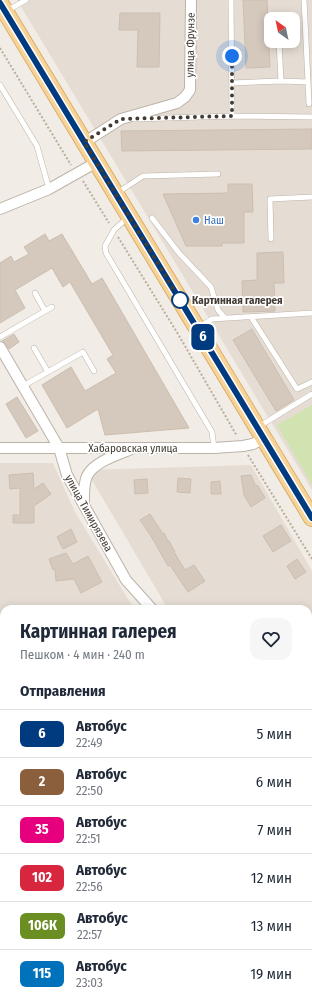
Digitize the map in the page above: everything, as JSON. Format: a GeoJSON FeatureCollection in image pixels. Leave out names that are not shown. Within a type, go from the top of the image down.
{"type":"FeatureCollection","features":[{"type":"Feature","properties":{"kind":"main road"},"geometry":{"type":"LineString","coordinates":[[2,8],[312,518]]}},
{"type":"Feature","properties":{"kind":"street","name":"улица Фрунзе"},"geometry":{"type":"LineString","coordinates":[[84,142],[121,119],[177,102],[185,97],[190,90],[191,0]]}},
{"type":"Feature","properties":{"kind":"street"},"geometry":{"type":"LineString","coordinates":[[0,209],[49,189],[97,162]]}},
{"type":"Feature","properties":{"kind":"street","name":"улица Тимирязева"},"geometry":{"type":"LineString","coordinates":[[0,347],[59,448],[67,475],[126,580],[148,605]]}},
{"type":"Feature","properties":{"kind":"street","name":"Хабаровская улица"},"geometry":{"type":"LineString","coordinates":[[0,448],[214,448],[253,444],[261,432]]}},
{"type":"Feature","properties":{"kind":"street"},"geometry":{"type":"LineString","coordinates":[[84,505],[87,476],[93,467],[134,448]]}},
{"type":"Feature","properties":{"kind":"lane"},"geometry":{"type":"LineString","coordinates":[[2,8],[26,0]]}},
{"type":"Feature","properties":{"kind":"lane"},"geometry":{"type":"LineString","coordinates":[[231,0],[232,116]]}},
{"type":"Feature","properties":{"kind":"lane"},"geometry":{"type":"LineString","coordinates":[[304,0],[308,104]]}},
{"type":"Feature","properties":{"kind":"lane"},"geometry":{"type":"LineString","coordinates":[[279,48],[281,81]]}},
{"type":"Feature","properties":{"kind":"lane"},"geometry":{"type":"LineString","coordinates":[[232,83],[281,81],[308,82]]}},
{"type":"Feature","properties":{"kind":"lane"},"geometry":{"type":"LineString","coordinates":[[0,85],[37,146],[49,189]]}},
{"type":"Feature","properties":{"kind":"lane"},"geometry":{"type":"LineString","coordinates":[[121,119],[232,116],[312,117]]}},
{"type":"Feature","properties":{"kind":"lane"},"geometry":{"type":"LineString","coordinates":[[116,194],[143,176],[218,174]]}},
{"type":"Feature","properties":{"kind":"lane"},"geometry":{"type":"LineString","coordinates":[[271,239],[270,199],[312,197]]}},
{"type":"Feature","properties":{"kind":"lane"},"geometry":{"type":"LineString","coordinates":[[129,215],[114,230],[105,246],[106,253],[212,432],[214,448]]}},
{"type":"Feature","properties":{"kind":"lane"},"geometry":{"type":"LineString","coordinates":[[152,218],[179,253],[211,287],[218,310],[225,318]]}},
{"type":"Feature","properties":{"kind":"lane"},"geometry":{"type":"LineString","coordinates":[[35,293],[45,311]]}},
{"type":"Feature","properties":{"kind":"lane"},"geometry":{"type":"LineString","coordinates":[[0,336],[52,307]]}},
{"type":"Feature","properties":{"kind":"lane"},"geometry":{"type":"LineString","coordinates":[[197,328],[212,319],[312,313]]}},
{"type":"Feature","properties":{"kind":"lane"},"geometry":{"type":"LineString","coordinates":[[251,317],[297,389],[312,382]]}},
{"type":"Feature","properties":{"kind":"lane"},"geometry":{"type":"LineString","coordinates":[[34,348],[48,372]]}},
{"type":"Feature","properties":{"kind":"lane"},"geometry":{"type":"LineString","coordinates":[[23,386],[83,352],[94,371]]}},
{"type":"Feature","properties":{"kind":"lane"},"geometry":{"type":"LineString","coordinates":[[261,432],[312,394]]}},
{"type":"Feature","properties":{"kind":"path"},"geometry":{"type":"LineString","coordinates":[[0,48],[77,174],[85,184],[178,334],[242,446],[312,559]]}},
{"type":"Feature","properties":{"kind":"shaded area"},"geometry":{"type":"Polygon","coordinates":[[[17,0],[312,0],[312,490],[17,0]]]}},
{"type":"Feature","properties":{"kind":"shaded area"},"geometry":{"type":"Polygon","coordinates":[[[0,463],[53,463],[75,512],[132,605],[0,605],[0,463]]]}},
{"type":"Feature","properties":{"kind":"shaded area"},"geometry":{"type":"Polygon","coordinates":[[[251,465],[312,571],[312,605],[166,605],[86,470],[251,465]]]}},
{"type":"Feature","properties":{"kind":"green space"},"geometry":{"type":"Polygon","coordinates":[[[312,405],[312,485],[277,425],[312,405]]]}},
{"type":"Feature","properties":{"kind":"building"},"geometry":{"type":"Polygon","coordinates":[[[243,0],[267,0],[268,12],[264,12],[264,48],[269,48],[270,67],[246,68],[243,0]]]}},
{"type":"Feature","properties":{"kind":"building"},"geometry":{"type":"Polygon","coordinates":[[[120,13],[160,13],[159,67],[137,67],[138,30],[119,30],[120,13]]]}},
{"type":"Feature","properties":{"kind":"building"},"geometry":{"type":"Polygon","coordinates":[[[312,129],[312,149],[122,151],[121,131],[312,129]]]}},
{"type":"Feature","properties":{"kind":"building","name":"Наш"},"geometry":{"type":"Polygon","coordinates":[[[228,184],[252,184],[253,212],[244,212],[244,243],[222,243],[222,246],[186,246],[163,194],[228,193],[228,184]]]}},
{"type":"Feature","properties":{"kind":"building"},"geometry":{"type":"Polygon","coordinates":[[[45,234],[49,241],[62,234],[92,284],[102,278],[189,428],[105,435],[98,409],[67,428],[42,385],[71,367],[85,391],[116,373],[107,359],[113,355],[70,282],[63,287],[52,268],[15,290],[25,308],[0,323],[0,263],[11,256],[14,262],[29,254],[24,247],[45,234]]]}},
{"type":"Feature","properties":{"kind":"building"},"geometry":{"type":"Polygon","coordinates":[[[283,252],[284,283],[274,283],[275,311],[243,312],[242,281],[257,280],[257,253],[283,252]]]}},
{"type":"Feature","properties":{"kind":"building"},"geometry":{"type":"Polygon","coordinates":[[[252,329],[294,400],[276,411],[233,340],[252,329]]]}},
{"type":"Feature","properties":{"kind":"building"},"geometry":{"type":"Polygon","coordinates":[[[14,334],[19,342],[9,349],[2,341],[14,334]]]}},
{"type":"Feature","properties":{"kind":"building"},"geometry":{"type":"Polygon","coordinates":[[[17,397],[38,431],[26,438],[6,404],[17,397]]]}},
{"type":"Feature","properties":{"kind":"building"},"geometry":{"type":"Polygon","coordinates":[[[33,473],[34,489],[43,483],[51,494],[34,506],[34,523],[13,523],[13,515],[20,515],[20,488],[10,489],[9,475],[33,473]]]}},
{"type":"Feature","properties":{"kind":"building"},"geometry":{"type":"Polygon","coordinates":[[[251,475],[255,485],[258,486],[265,498],[251,507],[244,495],[241,476],[251,475]]]}},
{"type":"Feature","properties":{"kind":"building"},"geometry":{"type":"Polygon","coordinates":[[[178,478],[191,479],[190,493],[177,492],[178,478]]]}},
{"type":"Feature","properties":{"kind":"building"},"geometry":{"type":"Polygon","coordinates":[[[147,479],[148,493],[135,494],[134,480],[147,479]]]}},
{"type":"Feature","properties":{"kind":"building"},"geometry":{"type":"Polygon","coordinates":[[[220,481],[221,494],[211,494],[211,482],[220,481]]]}},
{"type":"Feature","properties":{"kind":"building"},"geometry":{"type":"Polygon","coordinates":[[[150,514],[169,541],[185,570],[194,565],[205,581],[188,592],[170,565],[168,566],[140,520],[150,514]]]}},
{"type":"Feature","properties":{"kind":"building"},"geometry":{"type":"Polygon","coordinates":[[[281,525],[291,541],[273,552],[263,536],[281,525]]]}},
{"type":"Feature","properties":{"kind":"building"},"geometry":{"type":"Polygon","coordinates":[[[71,529],[77,542],[63,549],[57,537],[71,529]]]}},
{"type":"Feature","properties":{"kind":"building"},"geometry":{"type":"Polygon","coordinates":[[[66,553],[73,564],[88,556],[102,582],[81,593],[74,579],[56,581],[55,569],[53,570],[49,559],[66,553]]]}},
{"type":"Feature","properties":{"kind":"building"},"geometry":{"type":"Polygon","coordinates":[[[297,559],[306,572],[295,579],[287,566],[297,559]]]}},
{"type":"Feature","properties":{"kind":"bus line","name":"6"},"geometry":{"type":"LineString","coordinates":[[0,3],[312,518]]}},
{"type":"Feature","properties":{"kind":"place","name":"Наш"},"geometry":{"type":"Point","coordinates":[196,220]}},
{"type":"Feature","properties":{"kind":"place","name":"Картинная галерея"},"geometry":{"type":"Point","coordinates":[180,300]}},
{"type":"Feature","properties":{"kind":"route"},"geometry":{"type":"LineString","coordinates":[[180,300],[84,142],[121,119],[232,116],[232,56]]}}]}
